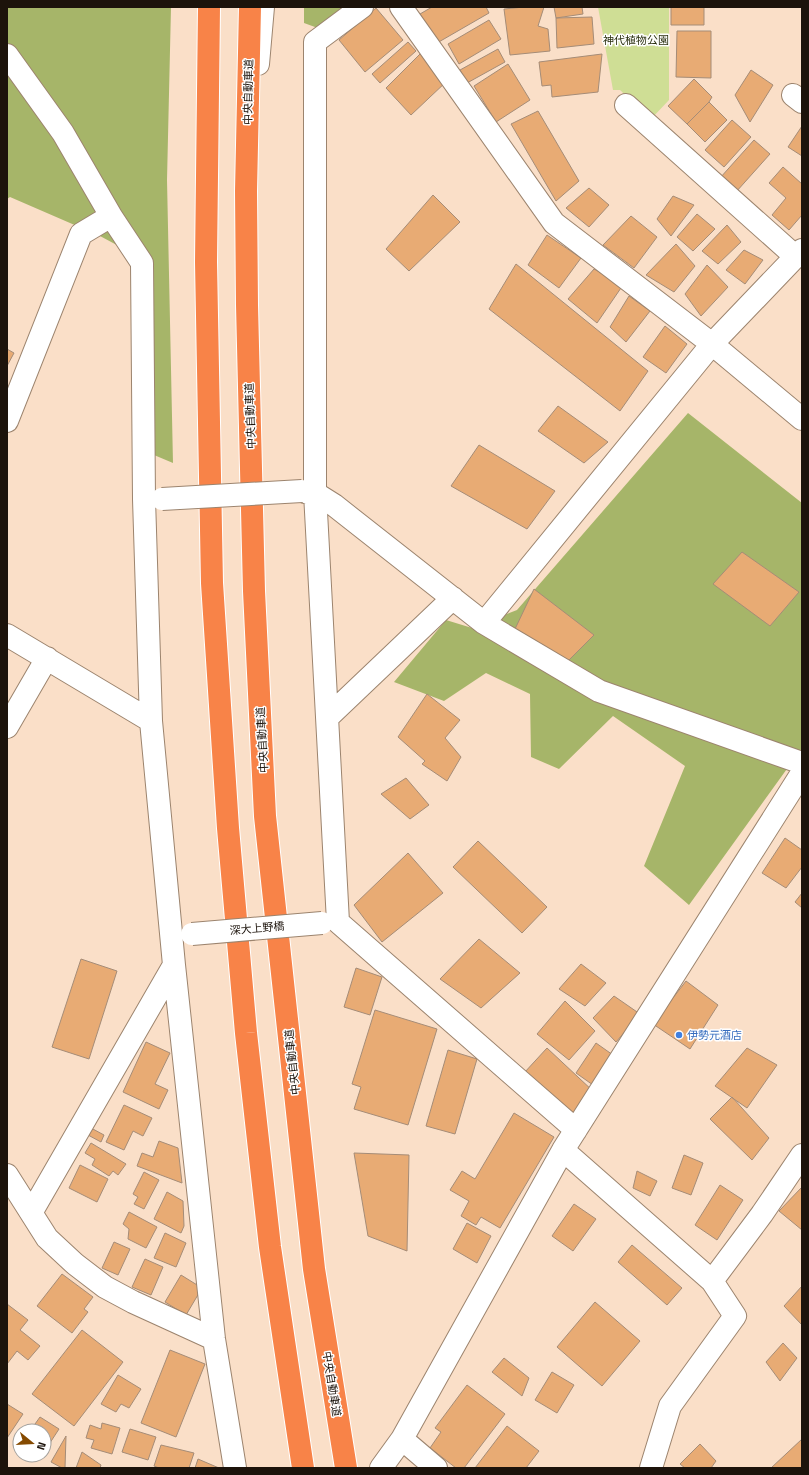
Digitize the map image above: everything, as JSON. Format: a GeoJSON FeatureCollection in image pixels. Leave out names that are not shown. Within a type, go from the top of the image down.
{"type":"FeatureCollection","features":[{"type":"Feature","properties":{"kind":"highway"},"geometry":{"type":"LineString","coordinates":[[210,7],[206,262],[212,575],[228,828],[247,1041],[270,1247],[303,1468]]}},
{"type":"Feature","properties":{"kind":"highway","name":"中央自動車道"},"geometry":{"type":"LineString","coordinates":[[250,7],[246,191],[246,306],[254,591],[266,816],[314,1269],[346,1468]]}},
{"type":"Feature","properties":{"kind":"street"},"geometry":{"type":"LineString","coordinates":[[246,191],[263,7]]}},
{"type":"Feature","properties":{"kind":"street"},"geometry":{"type":"LineString","coordinates":[[362,7],[315,42],[308,492],[328,717],[330,922],[576,1130]]}},
{"type":"Feature","properties":{"kind":"street"},"geometry":{"type":"LineString","coordinates":[[401,7],[554,223],[712,344],[802,419]]}},
{"type":"Feature","properties":{"kind":"street"},"geometry":{"type":"LineString","coordinates":[[7,55],[63,133],[111,216],[142,262],[153,499],[151,721],[182,934],[174,965],[31,1213]]}},
{"type":"Feature","properties":{"kind":"street"},"geometry":{"type":"LineString","coordinates":[[484,623],[712,344],[799,253],[626,106]]}},
{"type":"Feature","properties":{"kind":"street"},"geometry":{"type":"LineString","coordinates":[[9,414],[81,234],[111,216]]}},
{"type":"Feature","properties":{"kind":"street"},"geometry":{"type":"LineString","coordinates":[[153,499],[308,492],[334,505],[484,623],[599,691],[802,763]]}},
{"type":"Feature","properties":{"kind":"street"},"geometry":{"type":"LineString","coordinates":[[328,717],[452,598]]}},
{"type":"Feature","properties":{"kind":"street"},"geometry":{"type":"LineString","coordinates":[[7,635],[151,721]]}},
{"type":"Feature","properties":{"kind":"street"},"geometry":{"type":"LineString","coordinates":[[7,727],[47,658]]}},
{"type":"Feature","properties":{"kind":"street"},"geometry":{"type":"LineString","coordinates":[[436,1468],[391,1454],[563,1150],[802,773]]}},
{"type":"Feature","properties":{"kind":"street","name":"深大上野橋"},"geometry":{"type":"LineString","coordinates":[[182,934],[330,922]]}},
{"type":"Feature","properties":{"kind":"street"},"geometry":{"type":"LineString","coordinates":[[174,965],[214,1339],[235,1468]]}},
{"type":"Feature","properties":{"kind":"street"},"geometry":{"type":"LineString","coordinates":[[563,1150],[712,1281],[734,1316],[670,1406],[651,1468]]}},
{"type":"Feature","properties":{"kind":"street"},"geometry":{"type":"LineString","coordinates":[[712,1281],[762,1214],[802,1155]]}},
{"type":"Feature","properties":{"kind":"street"},"geometry":{"type":"LineString","coordinates":[[7,1175],[47,1238],[75,1264],[105,1287],[133,1302],[214,1339]]}},
{"type":"Feature","properties":{"kind":"green space"},"geometry":{"type":"Polygon","coordinates":[[[7,7],[171,7],[167,180],[173,463],[154,455],[154,265],[100,236],[10,197],[7,199],[7,7]]]}},
{"type":"Feature","properties":{"kind":"green space"},"geometry":{"type":"Polygon","coordinates":[[[304,7],[351,7],[326,31],[304,23],[304,7]]]}},
{"type":"Feature","properties":{"kind":"green space","name":"神代植物公園"},"geometry":{"type":"Polygon","coordinates":[[[598,7],[669,7],[669,100],[651,119],[620,90],[613,90],[598,7]]]}},
{"type":"Feature","properties":{"kind":"green space"},"geometry":{"type":"Polygon","coordinates":[[[688,413],[802,503],[802,748],[689,905],[644,866],[685,766],[613,716],[559,769],[531,757],[530,694],[486,673],[444,701],[394,682],[446,620],[472,628],[517,610],[688,413]]]}},
{"type":"Feature","properties":{"kind":"building"},"geometry":{"type":"Polygon","coordinates":[[[432,7],[486,7],[489,13],[437,43],[420,14],[432,7]]]}},
{"type":"Feature","properties":{"kind":"building"},"geometry":{"type":"Polygon","coordinates":[[[544,7],[538,26],[548,29],[550,51],[510,55],[504,9],[544,7]]]}},
{"type":"Feature","properties":{"kind":"building"},"geometry":{"type":"Polygon","coordinates":[[[554,7],[582,7],[583,14],[556,18],[554,7]]]}},
{"type":"Feature","properties":{"kind":"building"},"geometry":{"type":"Polygon","coordinates":[[[671,7],[704,7],[704,25],[671,25],[671,7]]]}},
{"type":"Feature","properties":{"kind":"building"},"geometry":{"type":"Polygon","coordinates":[[[376,8],[403,40],[365,72],[339,40],[376,8]]]}},
{"type":"Feature","properties":{"kind":"building"},"geometry":{"type":"Polygon","coordinates":[[[592,17],[594,44],[557,48],[556,18],[592,17]]]}},
{"type":"Feature","properties":{"kind":"building"},"geometry":{"type":"Polygon","coordinates":[[[489,20],[501,39],[459,64],[448,44],[489,20]]]}},
{"type":"Feature","properties":{"kind":"building"},"geometry":{"type":"Polygon","coordinates":[[[677,31],[711,31],[711,78],[676,77],[677,31]]]}},
{"type":"Feature","properties":{"kind":"building"},"geometry":{"type":"Polygon","coordinates":[[[408,42],[416,51],[380,83],[372,74],[408,42]]]}},
{"type":"Feature","properties":{"kind":"building"},"geometry":{"type":"Polygon","coordinates":[[[498,49],[505,62],[467,83],[460,70],[498,49]]]}},
{"type":"Feature","properties":{"kind":"building"},"geometry":{"type":"Polygon","coordinates":[[[421,53],[447,81],[411,115],[386,88],[421,53]]]}},
{"type":"Feature","properties":{"kind":"building"},"geometry":{"type":"Polygon","coordinates":[[[602,54],[598,92],[552,97],[551,85],[542,86],[539,62],[602,54]]]}},
{"type":"Feature","properties":{"kind":"building"},"geometry":{"type":"Polygon","coordinates":[[[508,64],[530,100],[496,122],[474,86],[508,64]]]}},
{"type":"Feature","properties":{"kind":"building"},"geometry":{"type":"Polygon","coordinates":[[[751,70],[773,85],[750,122],[735,95],[751,70]]]}},
{"type":"Feature","properties":{"kind":"building"},"geometry":{"type":"Polygon","coordinates":[[[694,79],[712,97],[687,124],[668,106],[694,79]]]}},
{"type":"Feature","properties":{"kind":"building"},"geometry":{"type":"Polygon","coordinates":[[[709,102],[727,120],[705,142],[687,124],[709,102]]]}},
{"type":"Feature","properties":{"kind":"building"},"geometry":{"type":"Polygon","coordinates":[[[538,111],[579,181],[556,201],[511,124],[538,111]]]}},
{"type":"Feature","properties":{"kind":"building"},"geometry":{"type":"Polygon","coordinates":[[[732,120],[751,137],[724,167],[705,150],[732,120]]]}},
{"type":"Feature","properties":{"kind":"building"},"geometry":{"type":"Polygon","coordinates":[[[802,126],[802,156],[788,147],[802,126]]]}},
{"type":"Feature","properties":{"kind":"building"},"geometry":{"type":"Polygon","coordinates":[[[754,140],[770,154],[736,192],[720,178],[754,140]]]}},
{"type":"Feature","properties":{"kind":"building"},"geometry":{"type":"Polygon","coordinates":[[[783,167],[802,184],[802,215],[789,230],[772,215],[786,198],[769,183],[783,167]]]}},
{"type":"Feature","properties":{"kind":"building"},"geometry":{"type":"Polygon","coordinates":[[[589,188],[609,205],[589,227],[566,208],[589,188]]]}},
{"type":"Feature","properties":{"kind":"building"},"geometry":{"type":"Polygon","coordinates":[[[433,195],[460,222],[409,271],[386,249],[433,195]]]}},
{"type":"Feature","properties":{"kind":"building"},"geometry":{"type":"Polygon","coordinates":[[[673,196],[694,205],[671,236],[657,219],[673,196]]]}},
{"type":"Feature","properties":{"kind":"building"},"geometry":{"type":"Polygon","coordinates":[[[697,214],[715,229],[693,251],[677,237],[697,214]]]}},
{"type":"Feature","properties":{"kind":"building"},"geometry":{"type":"Polygon","coordinates":[[[631,216],[657,237],[634,268],[603,245],[631,216]]]}},
{"type":"Feature","properties":{"kind":"building"},"geometry":{"type":"Polygon","coordinates":[[[727,225],[741,242],[718,264],[702,251],[727,225]]]}},
{"type":"Feature","properties":{"kind":"building"},"geometry":{"type":"Polygon","coordinates":[[[547,235],[581,258],[559,288],[528,265],[547,235]]]}},
{"type":"Feature","properties":{"kind":"building"},"geometry":{"type":"Polygon","coordinates":[[[676,244],[695,266],[674,292],[646,275],[676,244]]]}},
{"type":"Feature","properties":{"kind":"building"},"geometry":{"type":"Polygon","coordinates":[[[744,250],[763,260],[745,284],[726,270],[744,250]]]}},
{"type":"Feature","properties":{"kind":"building"},"geometry":{"type":"Polygon","coordinates":[[[516,264],[648,371],[620,411],[489,309],[516,264]]]}},
{"type":"Feature","properties":{"kind":"building"},"geometry":{"type":"Polygon","coordinates":[[[707,265],[728,287],[701,316],[685,294],[707,265]]]}},
{"type":"Feature","properties":{"kind":"building"},"geometry":{"type":"Polygon","coordinates":[[[594,269],[623,285],[597,323],[568,299],[594,269]]]}},
{"type":"Feature","properties":{"kind":"building"},"geometry":{"type":"Polygon","coordinates":[[[629,296],[650,311],[626,342],[610,327],[629,296]]]}},
{"type":"Feature","properties":{"kind":"building"},"geometry":{"type":"Polygon","coordinates":[[[665,326],[687,344],[666,373],[643,357],[665,326]]]}},
{"type":"Feature","properties":{"kind":"building"},"geometry":{"type":"Polygon","coordinates":[[[7,349],[14,353],[7,366],[7,349]]]}},
{"type":"Feature","properties":{"kind":"building"},"geometry":{"type":"Polygon","coordinates":[[[558,406],[608,442],[584,463],[538,431],[558,406]]]}},
{"type":"Feature","properties":{"kind":"building"},"geometry":{"type":"Polygon","coordinates":[[[479,445],[555,491],[527,529],[451,486],[479,445]]]}},
{"type":"Feature","properties":{"kind":"building"},"geometry":{"type":"Polygon","coordinates":[[[742,552],[799,592],[770,626],[713,584],[742,552]]]}},
{"type":"Feature","properties":{"kind":"building"},"geometry":{"type":"Polygon","coordinates":[[[534,589],[594,635],[568,661],[515,629],[534,589]]]}},
{"type":"Feature","properties":{"kind":"building"},"geometry":{"type":"Polygon","coordinates":[[[427,694],[460,720],[445,738],[461,757],[447,781],[422,764],[425,761],[398,737],[427,694]]]}},
{"type":"Feature","properties":{"kind":"building"},"geometry":{"type":"Polygon","coordinates":[[[406,778],[429,805],[410,819],[381,794],[406,778]]]}},
{"type":"Feature","properties":{"kind":"building"},"geometry":{"type":"Polygon","coordinates":[[[785,838],[802,850],[802,867],[786,888],[762,873],[785,838]]]}},
{"type":"Feature","properties":{"kind":"building"},"geometry":{"type":"Polygon","coordinates":[[[478,841],[547,907],[522,933],[453,867],[478,841]]]}},
{"type":"Feature","properties":{"kind":"building"},"geometry":{"type":"Polygon","coordinates":[[[408,853],[443,893],[382,942],[354,905],[408,853]]]}},
{"type":"Feature","properties":{"kind":"building"},"geometry":{"type":"Polygon","coordinates":[[[802,893],[802,908],[795,902],[802,893]]]}},
{"type":"Feature","properties":{"kind":"building"},"geometry":{"type":"Polygon","coordinates":[[[479,939],[520,973],[481,1008],[440,979],[479,939]]]}},
{"type":"Feature","properties":{"kind":"building"},"geometry":{"type":"Polygon","coordinates":[[[81,959],[117,971],[89,1059],[52,1047],[81,959]]]}},
{"type":"Feature","properties":{"kind":"building"},"geometry":{"type":"Polygon","coordinates":[[[581,964],[606,983],[585,1006],[559,989],[581,964]]]}},
{"type":"Feature","properties":{"kind":"building"},"geometry":{"type":"Polygon","coordinates":[[[356,968],[382,977],[370,1015],[344,1007],[356,968]]]}},
{"type":"Feature","properties":{"kind":"building"},"geometry":{"type":"Polygon","coordinates":[[[686,981],[718,1005],[690,1049],[653,1024],[686,981]]]}},
{"type":"Feature","properties":{"kind":"building"},"geometry":{"type":"Polygon","coordinates":[[[614,996],[640,1014],[616,1042],[593,1018],[614,996]]]}},
{"type":"Feature","properties":{"kind":"building"},"geometry":{"type":"Polygon","coordinates":[[[565,1001],[595,1031],[569,1060],[537,1034],[565,1001]]]}},
{"type":"Feature","properties":{"kind":"building"},"geometry":{"type":"Polygon","coordinates":[[[375,1010],[437,1029],[408,1125],[354,1109],[361,1087],[352,1084],[375,1010]]]}},
{"type":"Feature","properties":{"kind":"building"},"geometry":{"type":"Polygon","coordinates":[[[146,1042],[170,1053],[155,1084],[168,1090],[159,1109],[123,1092],[146,1042]]]}},
{"type":"Feature","properties":{"kind":"building"},"geometry":{"type":"Polygon","coordinates":[[[596,1043],[613,1055],[593,1085],[576,1073],[596,1043]]]}},
{"type":"Feature","properties":{"kind":"building"},"geometry":{"type":"Polygon","coordinates":[[[547,1048],[594,1092],[571,1119],[524,1073],[547,1048]]]}},
{"type":"Feature","properties":{"kind":"building"},"geometry":{"type":"Polygon","coordinates":[[[747,1048],[777,1065],[747,1108],[715,1086],[747,1048]]]}},
{"type":"Feature","properties":{"kind":"building"},"geometry":{"type":"Polygon","coordinates":[[[448,1050],[477,1059],[455,1134],[426,1126],[448,1050]]]}},
{"type":"Feature","properties":{"kind":"building"},"geometry":{"type":"Polygon","coordinates":[[[732,1097],[769,1138],[752,1160],[710,1119],[732,1097]]]}},
{"type":"Feature","properties":{"kind":"building"},"geometry":{"type":"Polygon","coordinates":[[[124,1105],[152,1118],[143,1136],[133,1131],[124,1150],[106,1142],[124,1105]]]}},
{"type":"Feature","properties":{"kind":"building"},"geometry":{"type":"Polygon","coordinates":[[[514,1113],[554,1137],[500,1228],[481,1217],[476,1225],[461,1216],[469,1201],[450,1190],[462,1171],[475,1179],[514,1113]]]}},
{"type":"Feature","properties":{"kind":"building"},"geometry":{"type":"Polygon","coordinates":[[[91,1128],[104,1135],[101,1142],[88,1135],[91,1128]]]}},
{"type":"Feature","properties":{"kind":"building"},"geometry":{"type":"Polygon","coordinates":[[[159,1141],[178,1148],[182,1183],[137,1166],[142,1153],[153,1157],[159,1141]]]}},
{"type":"Feature","properties":{"kind":"building"},"geometry":{"type":"Polygon","coordinates":[[[91,1143],[126,1164],[118,1175],[113,1171],[109,1176],[92,1165],[95,1159],[85,1153],[91,1143]]]}},
{"type":"Feature","properties":{"kind":"building"},"geometry":{"type":"Polygon","coordinates":[[[354,1153],[409,1155],[407,1251],[368,1236],[354,1153]]]}},
{"type":"Feature","properties":{"kind":"building"},"geometry":{"type":"Polygon","coordinates":[[[684,1155],[703,1163],[691,1195],[672,1188],[684,1155]]]}},
{"type":"Feature","properties":{"kind":"building"},"geometry":{"type":"Polygon","coordinates":[[[80,1165],[108,1179],[97,1202],[69,1188],[80,1165]]]}},
{"type":"Feature","properties":{"kind":"building"},"geometry":{"type":"Polygon","coordinates":[[[637,1171],[657,1181],[650,1196],[633,1188],[637,1171]]]}},
{"type":"Feature","properties":{"kind":"building"},"geometry":{"type":"Polygon","coordinates":[[[144,1172],[159,1180],[144,1209],[134,1204],[138,1197],[133,1194],[144,1172]]]}},
{"type":"Feature","properties":{"kind":"building"},"geometry":{"type":"Polygon","coordinates":[[[720,1185],[743,1200],[717,1240],[695,1225],[720,1185]]]}},
{"type":"Feature","properties":{"kind":"building"},"geometry":{"type":"Polygon","coordinates":[[[802,1187],[802,1230],[779,1211],[802,1187]]]}},
{"type":"Feature","properties":{"kind":"building"},"geometry":{"type":"Polygon","coordinates":[[[167,1192],[183,1201],[184,1226],[181,1233],[154,1219],[167,1192]]]}},
{"type":"Feature","properties":{"kind":"building"},"geometry":{"type":"Polygon","coordinates":[[[574,1204],[596,1219],[573,1251],[552,1236],[574,1204]]]}},
{"type":"Feature","properties":{"kind":"building"},"geometry":{"type":"Polygon","coordinates":[[[129,1212],[157,1227],[146,1248],[128,1239],[129,1229],[123,1224],[129,1212]]]}},
{"type":"Feature","properties":{"kind":"building"},"geometry":{"type":"Polygon","coordinates":[[[467,1223],[491,1236],[477,1263],[453,1249],[467,1223]]]}},
{"type":"Feature","properties":{"kind":"building"},"geometry":{"type":"Polygon","coordinates":[[[165,1233],[186,1243],[176,1267],[154,1258],[165,1233]]]}},
{"type":"Feature","properties":{"kind":"building"},"geometry":{"type":"Polygon","coordinates":[[[114,1242],[130,1249],[118,1275],[102,1268],[114,1242]]]}},
{"type":"Feature","properties":{"kind":"building"},"geometry":{"type":"Polygon","coordinates":[[[632,1245],[682,1288],[667,1305],[618,1262],[632,1245]]]}},
{"type":"Feature","properties":{"kind":"building"},"geometry":{"type":"Polygon","coordinates":[[[145,1259],[163,1267],[151,1295],[132,1287],[145,1259]]]}},
{"type":"Feature","properties":{"kind":"building"},"geometry":{"type":"Polygon","coordinates":[[[62,1274],[93,1297],[84,1309],[88,1312],[72,1333],[37,1306],[62,1274]]]}},
{"type":"Feature","properties":{"kind":"building"},"geometry":{"type":"Polygon","coordinates":[[[181,1275],[202,1288],[186,1315],[165,1302],[181,1275]]]}},
{"type":"Feature","properties":{"kind":"building"},"geometry":{"type":"Polygon","coordinates":[[[802,1286],[802,1325],[784,1306],[802,1286]]]}},
{"type":"Feature","properties":{"kind":"building"},"geometry":{"type":"Polygon","coordinates":[[[595,1302],[640,1341],[602,1386],[557,1347],[595,1302]]]}},
{"type":"Feature","properties":{"kind":"building"},"geometry":{"type":"Polygon","coordinates":[[[7,1304],[28,1320],[20,1330],[40,1346],[28,1360],[17,1351],[7,1364],[7,1304]]]}},
{"type":"Feature","properties":{"kind":"building"},"geometry":{"type":"Polygon","coordinates":[[[82,1330],[123,1362],[74,1426],[32,1394],[82,1330]]]}},
{"type":"Feature","properties":{"kind":"building"},"geometry":{"type":"Polygon","coordinates":[[[783,1343],[797,1358],[780,1381],[766,1362],[783,1343]]]}},
{"type":"Feature","properties":{"kind":"building"},"geometry":{"type":"Polygon","coordinates":[[[170,1350],[205,1364],[176,1437],[141,1423],[170,1350]]]}},
{"type":"Feature","properties":{"kind":"building"},"geometry":{"type":"Polygon","coordinates":[[[504,1358],[529,1378],[522,1396],[492,1372],[504,1358]]]}},
{"type":"Feature","properties":{"kind":"building"},"geometry":{"type":"Polygon","coordinates":[[[552,1372],[574,1385],[557,1413],[535,1400],[552,1372]]]}},
{"type":"Feature","properties":{"kind":"building"},"geometry":{"type":"Polygon","coordinates":[[[118,1375],[141,1389],[129,1408],[121,1404],[116,1412],[101,1404],[118,1375]]]}},
{"type":"Feature","properties":{"kind":"building"},"geometry":{"type":"Polygon","coordinates":[[[467,1385],[505,1414],[464,1468],[456,1468],[430,1448],[441,1432],[435,1428],[467,1385]]]}},
{"type":"Feature","properties":{"kind":"building"},"geometry":{"type":"Polygon","coordinates":[[[7,1404],[23,1414],[17,1423],[12,1423],[12,1430],[7,1438],[7,1404]]]}},
{"type":"Feature","properties":{"kind":"building"},"geometry":{"type":"Polygon","coordinates":[[[40,1417],[50,1423],[36,1423],[40,1417]]]}},
{"type":"Feature","properties":{"kind":"building"},"geometry":{"type":"Polygon","coordinates":[[[102,1423],[120,1428],[112,1454],[91,1448],[94,1440],[86,1438],[90,1425],[101,1429],[102,1423]]]}},
{"type":"Feature","properties":{"kind":"building"},"geometry":{"type":"Polygon","coordinates":[[[52,1425],[59,1429],[52,1440],[52,1425]]]}},
{"type":"Feature","properties":{"kind":"building"},"geometry":{"type":"Polygon","coordinates":[[[507,1426],[539,1451],[526,1468],[475,1468],[507,1426]]]}},
{"type":"Feature","properties":{"kind":"building"},"geometry":{"type":"Polygon","coordinates":[[[130,1429],[156,1437],[148,1460],[122,1452],[130,1429]]]}},
{"type":"Feature","properties":{"kind":"building"},"geometry":{"type":"Polygon","coordinates":[[[66,1436],[65,1468],[52,1463],[66,1436]]]}},
{"type":"Feature","properties":{"kind":"building"},"geometry":{"type":"Polygon","coordinates":[[[802,1439],[802,1468],[771,1468],[802,1439]]]}},
{"type":"Feature","properties":{"kind":"building"},"geometry":{"type":"Polygon","coordinates":[[[700,1444],[716,1461],[711,1468],[685,1468],[680,1464],[700,1444]]]}},
{"type":"Feature","properties":{"kind":"building"},"geometry":{"type":"Polygon","coordinates":[[[161,1445],[194,1453],[189,1468],[159,1468],[154,1466],[161,1445]]]}},
{"type":"Feature","properties":{"kind":"building"},"geometry":{"type":"Polygon","coordinates":[[[82,1452],[101,1465],[100,1468],[76,1468],[82,1452]]]}},
{"type":"Feature","properties":{"kind":"building"},"geometry":{"type":"Polygon","coordinates":[[[198,1459],[219,1468],[195,1468],[198,1459]]]}},
{"type":"Feature","properties":{"kind":"place","name":"伊勢元酒店"},"geometry":{"type":"Point","coordinates":[679,1035]}}]}
